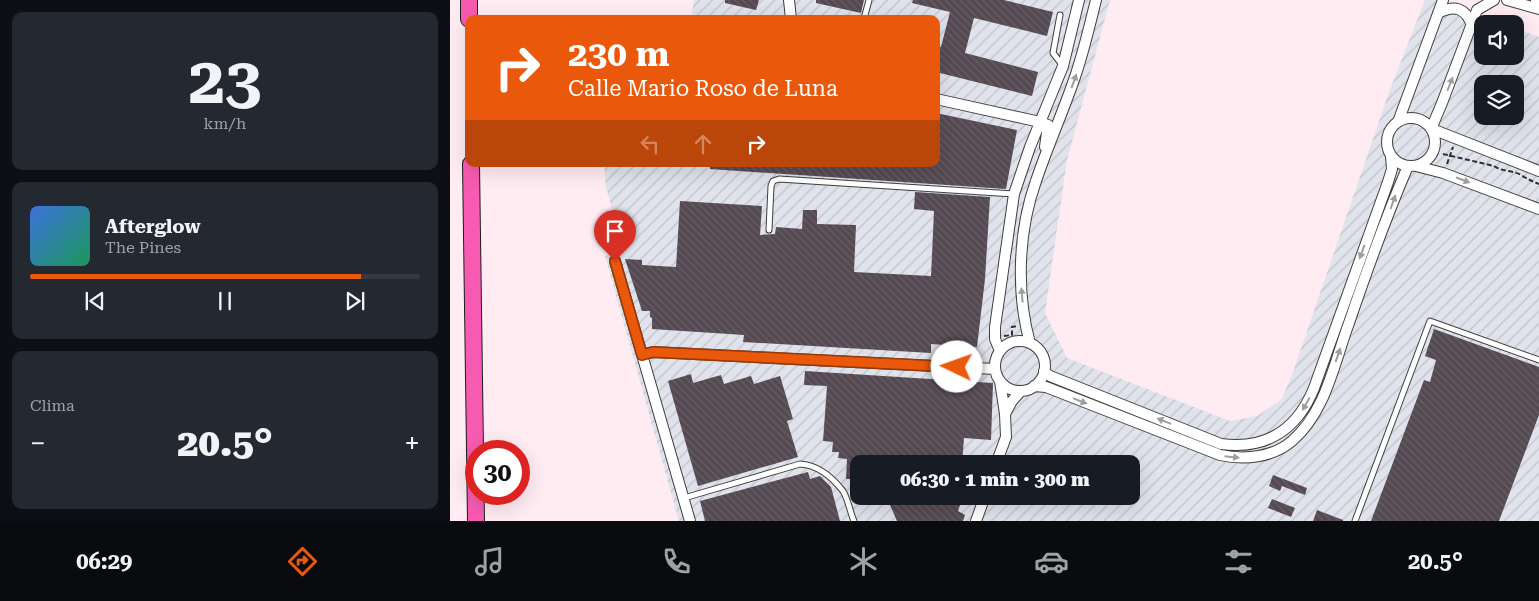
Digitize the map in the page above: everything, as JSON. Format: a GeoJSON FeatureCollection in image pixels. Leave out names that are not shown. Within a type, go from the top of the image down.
{"type":"FeatureCollection","features":[{"type":"Feature","properties":{"kind":"highway"},"geometry":{"type":"LineString","coordinates":[[469,0],[469,15]]}},
{"type":"Feature","properties":{"kind":"highway"},"geometry":{"type":"LineString","coordinates":[[471,167],[476,521]]}},
{"type":"Feature","properties":{"kind":"street"},"geometry":{"type":"LineString","coordinates":[[790,0],[791,15]]}},
{"type":"Feature","properties":{"kind":"street"},"geometry":{"type":"LineString","coordinates":[[1000,351],[995,339],[995,327],[1014,194],[1030,147],[1063,66],[1079,0]]}},
{"type":"Feature","properties":{"kind":"street"},"geometry":{"type":"LineString","coordinates":[[1000,381],[1007,388],[1026,390],[1034,386],[1042,377],[1044,371],[1043,358],[1040,352],[1030,343],[1025,325],[1020,274],[1024,232],[1031,197],[1077,72],[1096,0]]}},
{"type":"Feature","properties":{"kind":"street"},"geometry":{"type":"LineString","coordinates":[[1398,122],[1443,0]]}},
{"type":"Feature","properties":{"kind":"street"},"geometry":{"type":"LineString","coordinates":[[1412,166],[1423,163],[1433,152],[1435,145],[1431,130],[1477,10],[1494,0]]}},
{"type":"Feature","properties":{"kind":"street"},"geometry":{"type":"LineString","coordinates":[[1507,0],[1539,7]]}},
{"type":"Feature","properties":{"kind":"street"},"geometry":{"type":"LineString","coordinates":[[1521,0],[1539,7]]}},
{"type":"Feature","properties":{"kind":"street"},"geometry":{"type":"LineString","coordinates":[[1438,13],[1449,8],[1456,8],[1464,12],[1470,19],[1472,26]]}},
{"type":"Feature","properties":{"kind":"street"},"geometry":{"type":"LineString","coordinates":[[940,100],[1048,125],[1042,164]]}},
{"type":"Feature","properties":{"kind":"street"},"geometry":{"type":"LineString","coordinates":[[1044,371],[1050,376],[1221,444],[1250,445],[1277,435],[1288,428],[1300,416],[1314,388],[1392,169],[1391,156],[1386,144],[1387,137],[1393,126],[1398,122],[1412,118],[1419,120],[1431,130],[1539,171]]}},
{"type":"Feature","properties":{"kind":"street"},"geometry":{"type":"LineString","coordinates":[[1391,156],[1396,161],[1443,173],[1539,209]]}},
{"type":"Feature","properties":{"kind":"street"},"geometry":{"type":"LineString","coordinates":[[1034,386],[1046,387],[1220,455],[1233,458],[1250,458],[1269,454],[1291,442],[1307,425],[1322,402],[1348,323],[1412,166]]}},
{"type":"Feature","properties":{"kind":"street"},"geometry":{"type":"LineString","coordinates":[[615,261],[690,521]]}},
{"type":"Feature","properties":{"kind":"street"},"geometry":{"type":"LineString","coordinates":[[999,455],[1006,437],[1006,414],[995,363],[1000,351],[1010,343],[1030,343]]}},
{"type":"Feature","properties":{"kind":"street"},"geometry":{"type":"LineString","coordinates":[[642,355],[653,352],[995,369]]}},
{"type":"Feature","properties":{"kind":"street"},"geometry":{"type":"LineString","coordinates":[[1006,414],[1012,401],[1021,390]]}},
{"type":"Feature","properties":{"kind":"street"},"geometry":{"type":"LineString","coordinates":[[976,521],[982,505]]}},
{"type":"Feature","properties":{"kind":"lane"},"geometry":{"type":"LineString","coordinates":[[865,15],[869,0]]}},
{"type":"Feature","properties":{"kind":"lane"},"geometry":{"type":"LineString","coordinates":[[1060,15],[1053,53],[1063,66]]}},
{"type":"Feature","properties":{"kind":"lane"},"geometry":{"type":"LineString","coordinates":[[769,230],[771,186],[773,181],[779,179],[1014,194]]}},
{"type":"Feature","properties":{"kind":"lane"},"geometry":{"type":"LineString","coordinates":[[1354,521],[1430,321],[1539,360]]}},
{"type":"Feature","properties":{"kind":"lane"},"geometry":{"type":"LineString","coordinates":[[684,498],[800,464],[811,465],[820,469],[843,492],[854,521]]}},
{"type":"Feature","properties":{"kind":"path"},"geometry":{"type":"LineString","coordinates":[[1445,168],[1454,145]]}},
{"type":"Feature","properties":{"kind":"path"},"geometry":{"type":"LineString","coordinates":[[1443,154],[1494,166],[1498,169],[1521,175],[1524,179],[1539,184]]}},
{"type":"Feature","properties":{"kind":"path"},"geometry":{"type":"LineString","coordinates":[[1002,337],[1012,335],[1012,327],[1017,326]]}},
{"type":"Feature","properties":{"kind":"shaded area"},"geometry":{"type":"Polygon","coordinates":[[[694,0],[1110,0],[1067,160],[1045,313],[1067,358],[1230,421],[1257,416],[1282,399],[1389,92],[1425,0],[1440,0],[1480,15],[1474,15],[1474,65],[1524,65],[1524,31],[1539,37],[1539,521],[679,521],[605,256],[624,252],[606,187],[604,167],[940,167],[940,15],[692,15],[694,0]]]}},
{"type":"Feature","properties":{"kind":"building"},"geometry":{"type":"Polygon","coordinates":[[[725,0],[759,0],[756,10],[725,3],[725,0]]]}},
{"type":"Feature","properties":{"kind":"building"},"geometry":{"type":"Polygon","coordinates":[[[816,0],[864,0],[861,13],[816,3],[816,0]]]}},
{"type":"Feature","properties":{"kind":"building"},"geometry":{"type":"Polygon","coordinates":[[[913,0],[1004,0],[1053,12],[1047,36],[974,18],[965,53],[1038,72],[1032,96],[940,73],[940,47],[950,12],[912,3],[913,0]]]}},
{"type":"Feature","properties":{"kind":"building"},"geometry":{"type":"Polygon","coordinates":[[[940,114],[1017,130],[1006,189],[710,169],[710,167],[940,167],[940,114]]]}},
{"type":"Feature","properties":{"kind":"building"},"geometry":{"type":"Polygon","coordinates":[[[915,192],[990,197],[985,279],[977,347],[931,344],[931,353],[743,342],[744,335],[652,329],[650,311],[642,311],[625,259],[642,260],[642,265],[676,267],[680,201],[762,206],[760,235],[775,234],[776,227],[802,229],[803,210],[817,210],[817,224],[856,225],[854,272],[931,276],[934,211],[914,209],[915,192]]]}},
{"type":"Feature","properties":{"kind":"building"},"geometry":{"type":"Polygon","coordinates":[[[1434,329],[1539,367],[1539,415],[1499,521],[1371,521],[1424,380],[1430,382],[1436,360],[1425,356],[1434,329]]]}},
{"type":"Feature","properties":{"kind":"building"},"geometry":{"type":"Polygon","coordinates":[[[805,371],[993,383],[991,440],[964,438],[963,455],[850,455],[850,479],[846,479],[847,459],[838,458],[839,452],[832,452],[833,442],[823,441],[827,386],[804,385],[805,371]]]}},
{"type":"Feature","properties":{"kind":"building"},"geometry":{"type":"Polygon","coordinates":[[[691,374],[693,383],[721,375],[724,384],[751,376],[754,384],[780,376],[793,419],[787,421],[798,457],[698,486],[668,381],[691,374]]]}},
{"type":"Feature","properties":{"kind":"building"},"geometry":{"type":"Polygon","coordinates":[[[808,472],[810,479],[820,476],[831,487],[840,521],[705,521],[700,501],[808,472]]]}},
{"type":"Feature","properties":{"kind":"building"},"geometry":{"type":"Polygon","coordinates":[[[1273,475],[1307,488],[1305,495],[1282,486],[1280,491],[1269,486],[1273,475]]]}},
{"type":"Feature","properties":{"kind":"building"},"geometry":{"type":"Polygon","coordinates":[[[1272,499],[1295,508],[1291,517],[1268,508],[1272,499]]]}},
{"type":"Feature","properties":{"kind":"building"},"geometry":{"type":"Polygon","coordinates":[[[890,505],[960,505],[958,511],[965,515],[963,521],[897,521],[890,505]]]}},
{"type":"Feature","properties":{"kind":"building"},"geometry":{"type":"Polygon","coordinates":[[[1317,510],[1343,520],[1343,521],[1313,521],[1317,510]]]}},
{"type":"Feature","properties":{"kind":"route"},"geometry":{"type":"LineString","coordinates":[[615,261],[642,355],[653,352],[957,367]]}}]}
